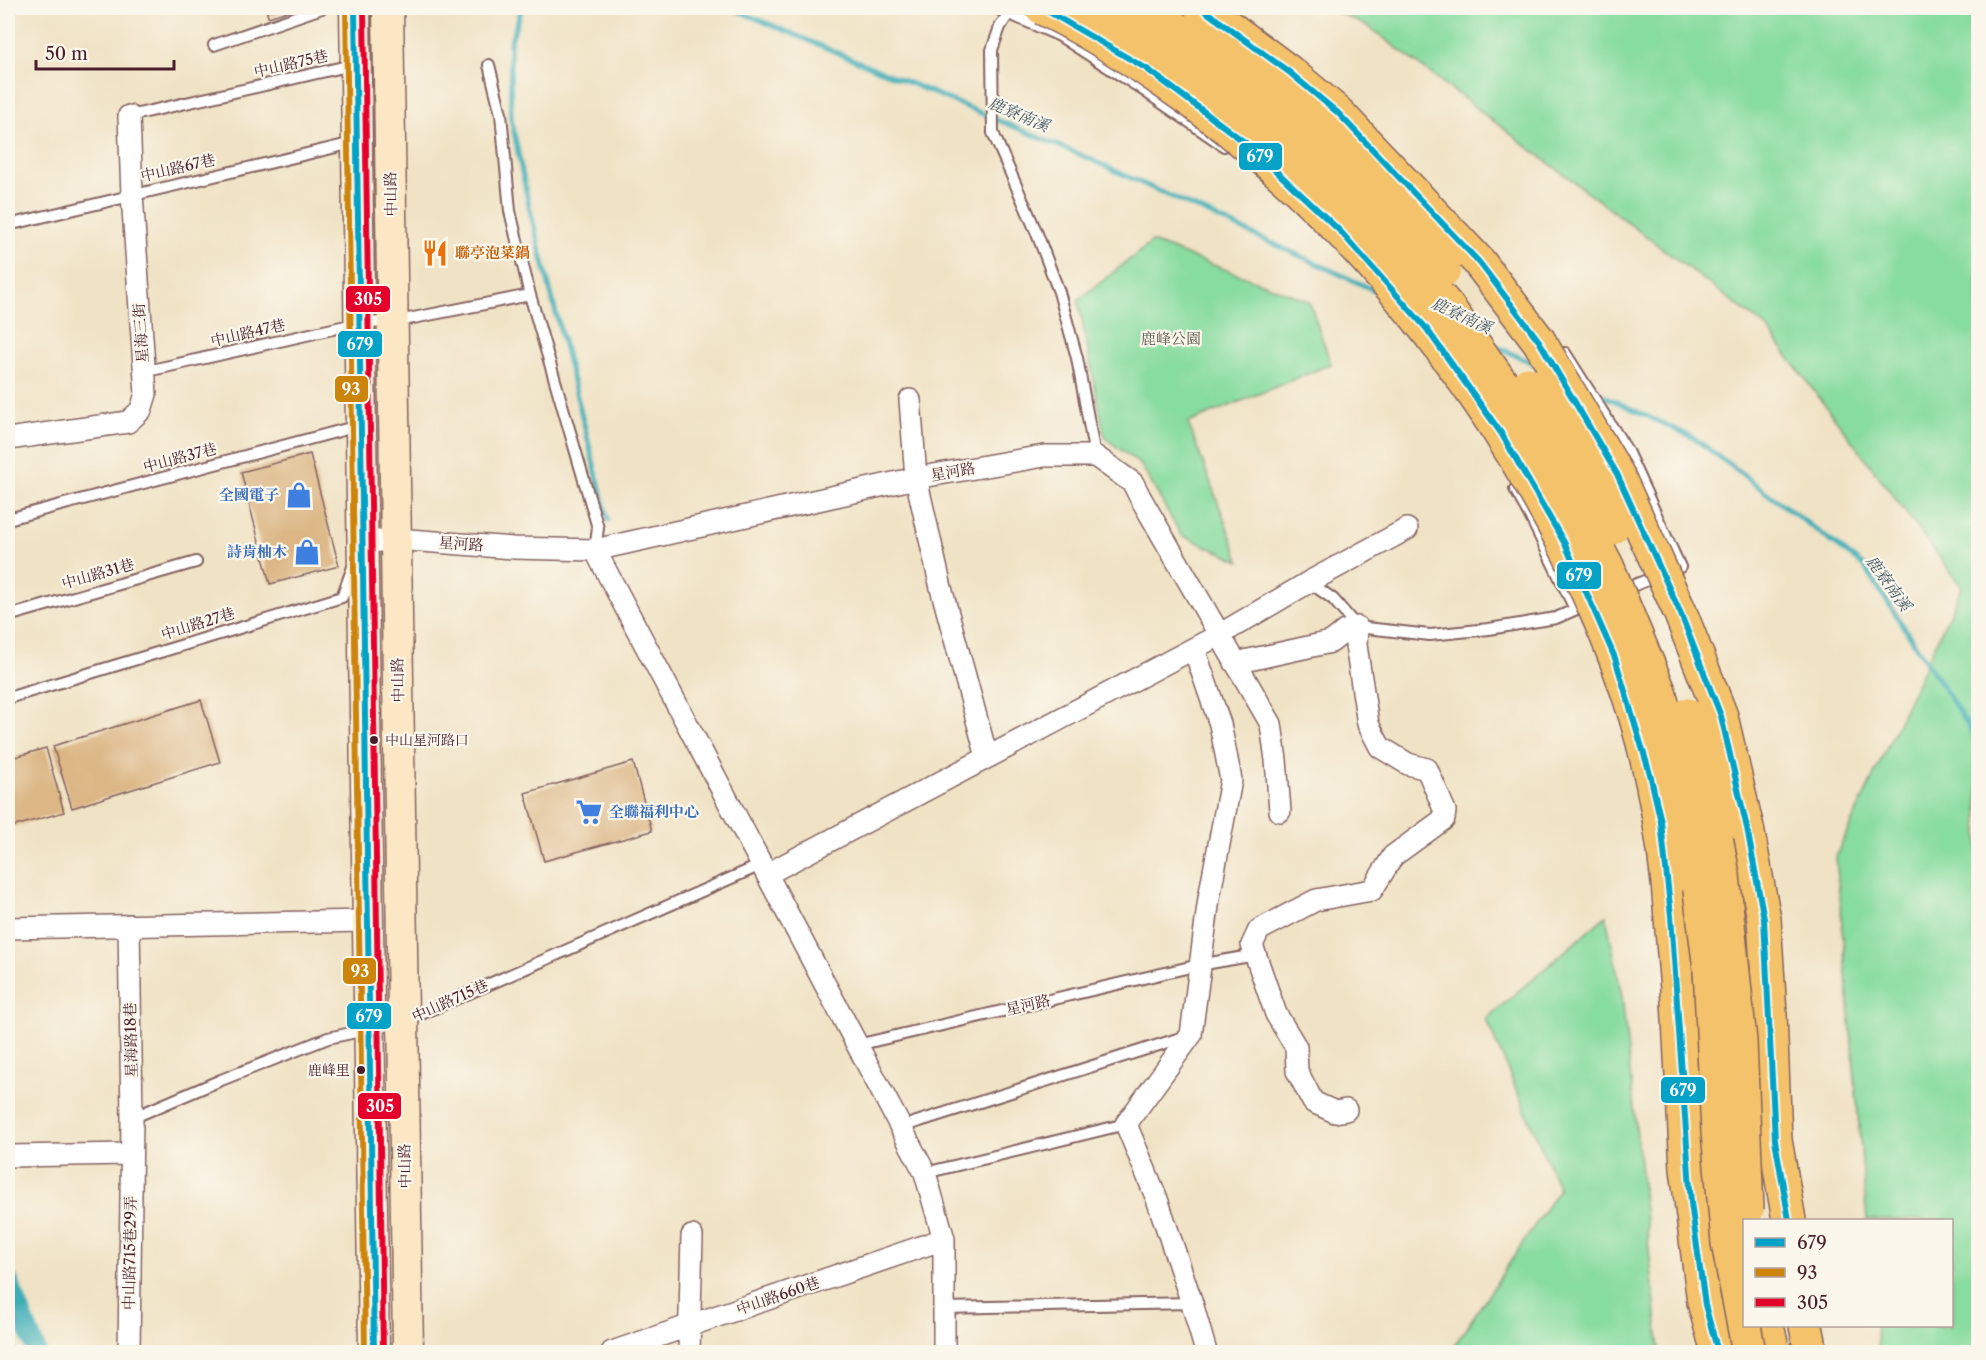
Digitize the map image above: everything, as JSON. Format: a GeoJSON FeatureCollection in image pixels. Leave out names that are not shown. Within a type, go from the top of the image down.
{"type":"FeatureCollection","features":[{"type":"Feature","properties":{"kind":"main road"},"geometry":{"type":"LineString","coordinates":[[1042,8],[1120,51],[1191,100],[1252,148],[1312,203],[1388,282],[1438,343],[1513,452],[1582,578],[1612,649],[1636,718],[1662,828],[1678,1001],[1687,1169],[1704,1302],[1718,1353]]}},
{"type":"Feature","properties":{"kind":"main road"},"geometry":{"type":"LineString","coordinates":[[1100,8],[1210,78],[1281,132],[1351,196],[1447,306],[1505,388],[1553,461],[1607,566],[1659,690],[1683,790],[1699,883],[1710,969],[1718,1132],[1728,1244],[1743,1322]]}},
{"type":"Feature","properties":{"kind":"main road"},"geometry":{"type":"LineString","coordinates":[[1145,8],[1217,56],[1299,117],[1392,207],[1472,305],[1571,445],[1616,534],[1670,657],[1706,783],[1723,875],[1734,964],[1740,1041],[1748,1219]]}},
{"type":"Feature","properties":{"kind":"main road"},"geometry":{"type":"LineString","coordinates":[[1201,8],[1289,72],[1338,113],[1479,262],[1539,341],[1617,474],[1680,612],[1721,716],[1747,828],[1764,919],[1775,1140],[1790,1219]]}},
{"type":"Feature","properties":{"kind":"main road"},"geometry":{"type":"LineString","coordinates":[[1744,1327],[1749,1353]]}},
{"type":"Feature","properties":{"kind":"main road"},"geometry":{"type":"LineString","coordinates":[[1767,1327],[1773,1353]]}},
{"type":"Feature","properties":{"kind":"main road"},"geometry":{"type":"LineString","coordinates":[[1806,1327],[1811,1353]]}},
{"type":"Feature","properties":{"kind":"street"},"geometry":{"type":"LineString","coordinates":[[355,8],[374,1353]]}},
{"type":"Feature","properties":{"kind":"street","name":"中山路"},"geometry":{"type":"LineString","coordinates":[[388,8],[408,1353]]}},
{"type":"Feature","properties":{"kind":"street","name":"星海三街"},"geometry":{"type":"LineString","coordinates":[[8,439],[128,422],[141,410],[146,394],[132,195],[129,116]]}},
{"type":"Feature","properties":{"kind":"street"},"geometry":{"type":"LineString","coordinates":[[910,400],[916,478],[941,588],[987,757]]}},
{"type":"Feature","properties":{"kind":"street","name":"星河路"},"geometry":{"type":"LineString","coordinates":[[363,543],[396,539],[513,548],[595,550],[916,478],[1044,456],[1095,456]]}},
{"type":"Feature","properties":{"kind":"street"},"geometry":{"type":"LineString","coordinates":[[1095,456],[1133,483],[1271,724],[1280,811]]}},
{"type":"Feature","properties":{"kind":"street"},"geometry":{"type":"LineString","coordinates":[[764,869],[987,757],[1194,649],[1309,582],[1407,529]]}},
{"type":"Feature","properties":{"kind":"street"},"geometry":{"type":"LineString","coordinates":[[595,550],[925,1173],[944,1239],[946,1270],[944,1353]]}},
{"type":"Feature","properties":{"kind":"street"},"geometry":{"type":"LineString","coordinates":[[1235,663],[1330,642],[1345,631],[1357,627],[1356,645],[1368,724],[1380,747],[1408,764],[1427,769],[1445,812],[1444,819],[1393,856],[1372,891],[1316,900],[1259,930],[1252,945],[1276,1014],[1296,1047],[1297,1071],[1313,1102],[1335,1112],[1346,1110]]}},
{"type":"Feature","properties":{"kind":"street"},"geometry":{"type":"LineString","coordinates":[[1194,649],[1220,724],[1231,780],[1198,966],[1191,1035],[1125,1124],[1157,1198],[1206,1353]]}},
{"type":"Feature","properties":{"kind":"street"},"geometry":{"type":"LineString","coordinates":[[8,928],[368,921]]}},
{"type":"Feature","properties":{"kind":"street","name":"星海路18巷"},"geometry":{"type":"LineString","coordinates":[[129,925],[131,1154]]}},
{"type":"Feature","properties":{"kind":"street"},"geometry":{"type":"LineString","coordinates":[[8,1156],[131,1154]]}},
{"type":"Feature","properties":{"kind":"street","name":"中山路715巷29弄"},"geometry":{"type":"LineString","coordinates":[[129,1353],[131,1154]]}},
{"type":"Feature","properties":{"kind":"street"},"geometry":{"type":"LineString","coordinates":[[689,1353],[692,1236]]}},
{"type":"Feature","properties":{"kind":"street","name":"中山路660巷"},"geometry":{"type":"LineString","coordinates":[[612,1353],[944,1239]]}},
{"type":"Feature","properties":{"kind":"lane"},"geometry":{"type":"LineString","coordinates":[[214,45],[322,8]]}},
{"type":"Feature","properties":{"kind":"lane"},"geometry":{"type":"LineString","coordinates":[[996,8],[1060,36],[1136,85],[1235,156]]}},
{"type":"Feature","properties":{"kind":"lane"},"geometry":{"type":"LineString","coordinates":[[1219,8],[1249,28]]}},
{"type":"Feature","properties":{"kind":"lane"},"geometry":{"type":"LineString","coordinates":[[1009,14],[1000,27],[992,50],[993,133],[1036,231],[1059,292],[1077,358],[1095,456]]}},
{"type":"Feature","properties":{"kind":"lane","name":"中山路75巷"},"geometry":{"type":"LineString","coordinates":[[129,116],[356,64]]}},
{"type":"Feature","properties":{"kind":"lane"},"geometry":{"type":"LineString","coordinates":[[489,65],[501,114],[510,211],[530,295],[598,528],[595,550]]}},
{"type":"Feature","properties":{"kind":"lane","name":"中山路67巷"},"geometry":{"type":"LineString","coordinates":[[8,225],[357,142]]}},
{"type":"Feature","properties":{"kind":"lane"},"geometry":{"type":"LineString","coordinates":[[1472,238],[1496,265]]}},
{"type":"Feature","properties":{"kind":"lane"},"geometry":{"type":"LineString","coordinates":[[1377,289],[1402,314],[1422,344]]}},
{"type":"Feature","properties":{"kind":"lane","name":"中山路47巷"},"geometry":{"type":"LineString","coordinates":[[143,372],[359,323],[393,322],[530,295]]}},
{"type":"Feature","properties":{"kind":"lane"},"geometry":{"type":"LineString","coordinates":[[1309,582],[1333,599],[1357,627],[1430,635],[1489,629],[1556,618],[1680,567],[1626,449],[1562,349]]}},
{"type":"Feature","properties":{"kind":"lane","name":"中山路37巷"},"geometry":{"type":"LineString","coordinates":[[8,519],[361,425]]}},
{"type":"Feature","properties":{"kind":"lane"},"geometry":{"type":"LineString","coordinates":[[1507,475],[1530,516],[1575,609]]}},
{"type":"Feature","properties":{"kind":"lane","name":"中山路27巷"},"geometry":{"type":"LineString","coordinates":[[8,698],[342,597],[363,543]]}},
{"type":"Feature","properties":{"kind":"lane","name":"中山路31巷"},"geometry":{"type":"LineString","coordinates":[[8,616],[196,562]]}},
{"type":"Feature","properties":{"kind":"lane","name":"中山路715巷"},"geometry":{"type":"LineString","coordinates":[[132,1118],[328,1038],[403,1022],[764,869]]}},
{"type":"Feature","properties":{"kind":"lane","name":"星河路"},"geometry":{"type":"LineString","coordinates":[[857,1045],[1250,956],[1252,945]]}},
{"type":"Feature","properties":{"kind":"lane"},"geometry":{"type":"LineString","coordinates":[[901,1127],[1191,1035]]}},
{"type":"Feature","properties":{"kind":"lane"},"geometry":{"type":"LineString","coordinates":[[925,1173],[1125,1124]]}},
{"type":"Feature","properties":{"kind":"lane"},"geometry":{"type":"LineString","coordinates":[[944,1308],[1192,1303]]}},
{"type":"Feature","properties":{"kind":"green space"},"geometry":{"type":"Polygon","coordinates":[[[1328,8],[1978,8],[1978,1352],[1878,1352],[1876,1327],[1953,1327],[1953,1219],[1867,1219],[1836,856],[1962,587],[1766,327],[1369,27],[1328,8]]]}},
{"type":"Feature","properties":{"kind":"green space","name":"鹿峰公園"},"geometry":{"type":"Polygon","coordinates":[[[1152,242],[1309,301],[1331,364],[1188,423],[1240,561],[1181,535],[1141,465],[1105,438],[1078,300],[1152,242]]]}},
{"type":"Feature","properties":{"kind":"green space"},"geometry":{"type":"Polygon","coordinates":[[[1606,916],[1622,996],[1660,1352],[1450,1352],[1559,1189],[1486,1019],[1606,916]]]}},
{"type":"Feature","properties":{"kind":"building"},"geometry":{"type":"Polygon","coordinates":[[[266,8],[298,8],[268,17],[266,8]]]}},
{"type":"Feature","properties":{"kind":"building"},"geometry":{"type":"Polygon","coordinates":[[[310,454],[339,566],[270,584],[241,472],[310,454]]]}},
{"type":"Feature","properties":{"kind":"building"},"geometry":{"type":"Polygon","coordinates":[[[201,700],[220,762],[72,808],[53,746],[201,700]]]}},
{"type":"Feature","properties":{"kind":"building"},"geometry":{"type":"Polygon","coordinates":[[[46,748],[64,812],[8,828],[8,759],[46,748]]]}},
{"type":"Feature","properties":{"kind":"building","name":"全聯福利中心"},"geometry":{"type":"Polygon","coordinates":[[[633,762],[652,831],[544,861],[525,793],[633,762]]]}},
{"type":"Feature","properties":{"kind":"waterway"},"geometry":{"type":"LineString","coordinates":[[522,8],[510,43],[511,118],[529,206],[608,520]]}},
{"type":"Feature","properties":{"kind":"waterway","name":"鹿寮南溪"},"geometry":{"type":"LineString","coordinates":[[731,8],[1083,156],[1376,291]]}},
{"type":"Feature","properties":{"kind":"waterway","name":"鹿寮南溪"},"geometry":{"type":"LineString","coordinates":[[1491,344],[1539,366]]}},
{"type":"Feature","properties":{"kind":"waterway","name":"鹿寮南溪"},"geometry":{"type":"LineString","coordinates":[[1591,390],[1694,438],[1864,566],[1978,741]]}},
{"type":"Feature","properties":{"kind":"waterway"},"geometry":{"type":"LineString","coordinates":[[8,1280],[37,1352]]}},
{"type":"Feature","properties":{"kind":"transit line","name":"93"},"geometry":{"type":"LineString","coordinates":[[346,8],[365,1352]]}},
{"type":"Feature","properties":{"kind":"transit line","name":"679"},"geometry":{"type":"LineString","coordinates":[[355,8],[374,1352]]}},
{"type":"Feature","properties":{"kind":"transit line","name":"305"},"geometry":{"type":"LineString","coordinates":[[364,8],[383,1352]]}},
{"type":"Feature","properties":{"kind":"transit line","name":"679"},"geometry":{"type":"LineString","coordinates":[[1042,8],[1147,69],[1247,144],[1340,231],[1426,328],[1501,433],[1565,544],[1615,658],[1650,774],[1661,822],[1671,916],[1691,1203],[1705,1305],[1718,1352]]}},
{"type":"Feature","properties":{"kind":"transit line","name":"679"},"geometry":{"type":"LineString","coordinates":[[1201,8],[1289,72],[1338,113],[1479,262],[1539,341],[1617,474],[1680,612],[1721,716],[1747,828],[1764,919],[1775,1140],[1789,1219]]}},
{"type":"Feature","properties":{"kind":"place","name":"聯亭泡菜鍋"},"geometry":{"type":"Point","coordinates":[435,253]}},
{"type":"Feature","properties":{"kind":"place","name":"全國電子"},"geometry":{"type":"Point","coordinates":[299,495]}},
{"type":"Feature","properties":{"kind":"place","name":"詩肯柚木"},"geometry":{"type":"Point","coordinates":[307,552]}},
{"type":"Feature","properties":{"kind":"place","name":"中山星河路口"},"geometry":{"type":"Point","coordinates":[374,740]}},
{"type":"Feature","properties":{"kind":"place","name":"全聯福利中心"},"geometry":{"type":"Point","coordinates":[589,812]}},
{"type":"Feature","properties":{"kind":"place","name":"鹿峰里"},"geometry":{"type":"Point","coordinates":[361,1070]}}]}
